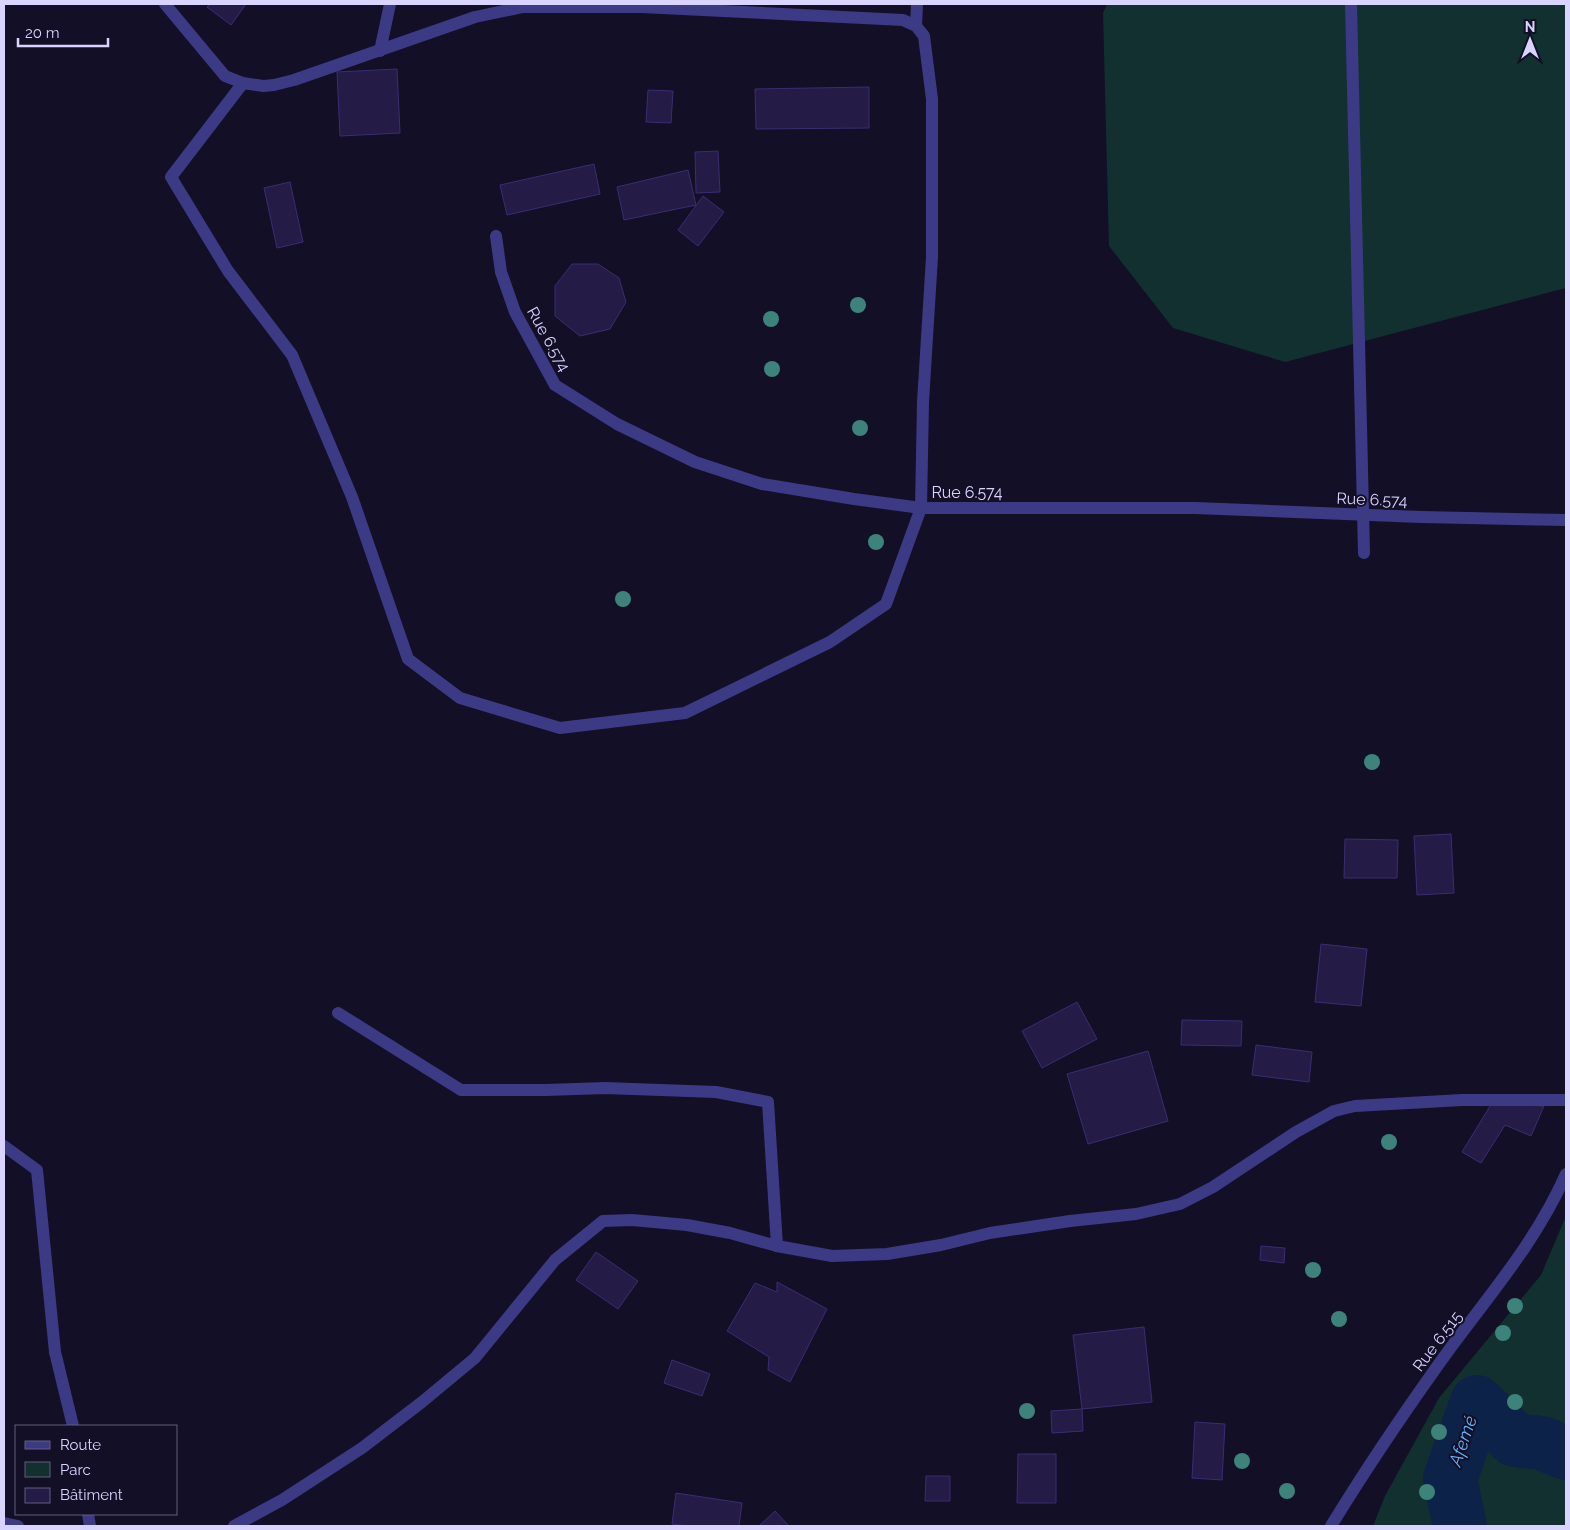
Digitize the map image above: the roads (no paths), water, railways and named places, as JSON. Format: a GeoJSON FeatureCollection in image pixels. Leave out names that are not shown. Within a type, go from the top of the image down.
{"type":"FeatureCollection","features":[{"type":"Feature","properties":{"kind":"street"},"geometry":{"type":"LineString","coordinates":[[164,4],[225,76],[243,83],[274,85],[380,51],[475,17],[523,7],[642,7],[903,20],[916,26],[924,36],[932,99],[932,256],[923,402],[921,508],[886,604],[830,642],[685,713],[560,728],[460,698],[408,659],[352,496],[292,355],[228,271],[171,177],[243,83]]}},
{"type":"Feature","properties":{"kind":"street"},"geometry":{"type":"LineString","coordinates":[[380,51],[390,4]]}},
{"type":"Feature","properties":{"kind":"street"},"geometry":{"type":"LineString","coordinates":[[916,26],[917,4]]}},
{"type":"Feature","properties":{"kind":"street"},"geometry":{"type":"LineString","coordinates":[[1351,4],[1364,553]]}},
{"type":"Feature","properties":{"kind":"street","name":"Rue 6.574"},"geometry":{"type":"LineString","coordinates":[[496,236],[501,272],[515,312],[555,385],[618,424],[695,462],[762,484],[921,508],[1195,508],[1364,515],[1566,520]]}},
{"type":"Feature","properties":{"kind":"street"},"geometry":{"type":"LineString","coordinates":[[338,1014],[461,1090],[605,1088],[716,1092],[768,1102],[778,1246]]}},
{"type":"Feature","properties":{"kind":"street"},"geometry":{"type":"LineString","coordinates":[[234,1526],[282,1500],[362,1448],[422,1402],[475,1358],[555,1260],[603,1221],[632,1220],[686,1225],[832,1256],[887,1254],[990,1233],[1070,1221],[1136,1214],[1180,1204],[1213,1187],[1296,1132],[1334,1112],[1355,1106],[1462,1100],[1566,1100]]}},
{"type":"Feature","properties":{"kind":"street"},"geometry":{"type":"LineString","coordinates":[[4,1146],[37,1170],[55,1352],[73,1425]]}},
{"type":"Feature","properties":{"kind":"street","name":"Rue 6.515"},"geometry":{"type":"LineString","coordinates":[[1331,1526],[1371,1463],[1436,1368],[1508,1273],[1553,1204],[1566,1174]]}},
{"type":"Feature","properties":{"kind":"street"},"geometry":{"type":"LineString","coordinates":[[4,1523],[18,1526]]}},
{"type":"Feature","properties":{"kind":"waterway","name":"Afemé"},"geometry":{"type":"LineString","coordinates":[[1460,1526],[1450,1479],[1477,1402],[1515,1440],[1542,1443],[1566,1453]]}}]}
